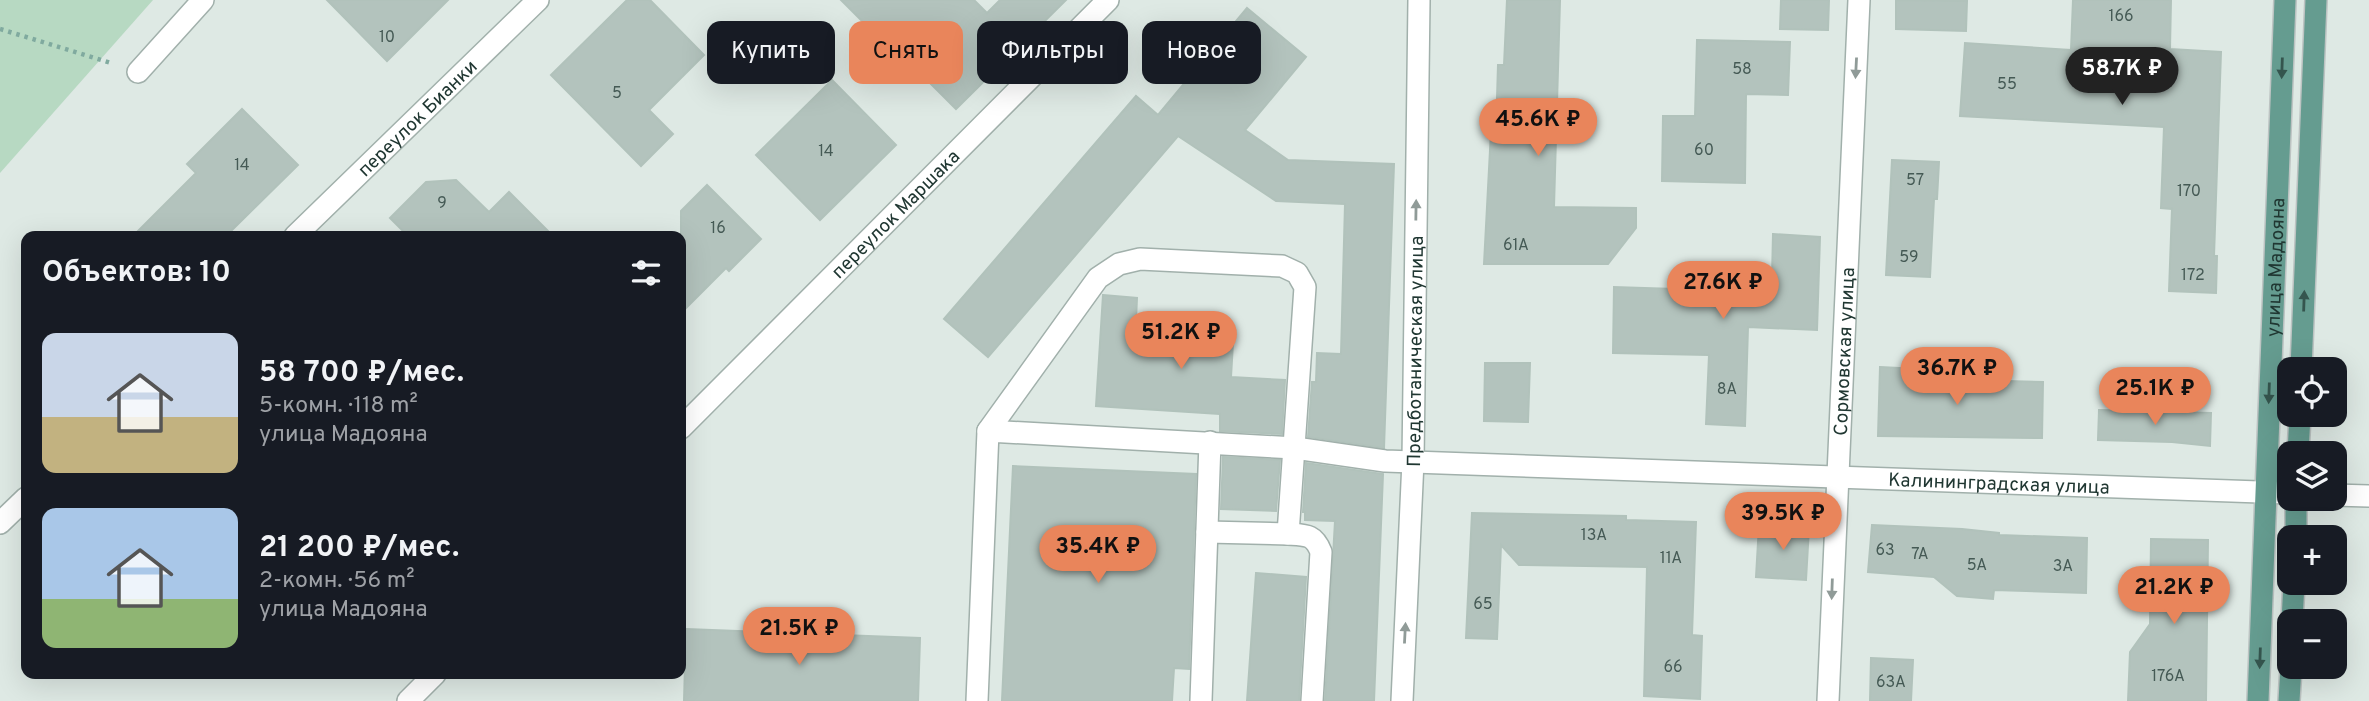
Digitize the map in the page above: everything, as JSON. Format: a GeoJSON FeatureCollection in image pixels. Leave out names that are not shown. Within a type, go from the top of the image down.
{"type":"FeatureCollection","features":[{"type":"Feature","properties":{"kind":"main road","name":"улица Мадояна"},"geometry":{"type":"LineString","coordinates":[[2259,701],[2285,0]]}},
{"type":"Feature","properties":{"kind":"main road","name":"улица Мадояна"},"geometry":{"type":"LineString","coordinates":[[2301,357],[2316,0]]}},
{"type":"Feature","properties":{"kind":"main road"},"geometry":{"type":"LineString","coordinates":[[2289,701],[2290,679]]}},
{"type":"Feature","properties":{"kind":"street"},"geometry":{"type":"LineString","coordinates":[[138,72],[203,0]]}},
{"type":"Feature","properties":{"kind":"street","name":"переулок Бианки"},"geometry":{"type":"LineString","coordinates":[[300,231],[538,0]]}},
{"type":"Feature","properties":{"kind":"street","name":"переулок Маршака"},"geometry":{"type":"LineString","coordinates":[[686,423],[1108,0]]}},
{"type":"Feature","properties":{"kind":"street","name":"Предботаническая улица"},"geometry":{"type":"LineString","coordinates":[[1402,701],[1413,461],[1419,0]]}},
{"type":"Feature","properties":{"kind":"street","name":"Сормовская улица"},"geometry":{"type":"LineString","coordinates":[[1828,701],[1859,0]]}},
{"type":"Feature","properties":{"kind":"street"},"geometry":{"type":"LineString","coordinates":[[977,701],[988,431],[1098,278],[1119,264],[1140,259],[1282,266],[1297,273],[1305,288],[1288,534]]}},
{"type":"Feature","properties":{"kind":"street","name":"Калининградская улица"},"geometry":{"type":"LineString","coordinates":[[988,431],[1295,448],[1385,461],[2277,492]]}},
{"type":"Feature","properties":{"kind":"street"},"geometry":{"type":"LineString","coordinates":[[1201,701],[1210,442]]}},
{"type":"Feature","properties":{"kind":"street"},"geometry":{"type":"LineString","coordinates":[[2347,495],[2369,496]]}},
{"type":"Feature","properties":{"kind":"street"},"geometry":{"type":"LineString","coordinates":[[0,523],[21,503]]}},
{"type":"Feature","properties":{"kind":"street"},"geometry":{"type":"LineString","coordinates":[[1207,531],[1307,535],[1317,541],[1321,552],[1312,701]]}},
{"type":"Feature","properties":{"kind":"street"},"geometry":{"type":"LineString","coordinates":[[408,701],[430,679]]}},
{"type":"Feature","properties":{"kind":"path"},"geometry":{"type":"LineString","coordinates":[[0,29],[138,72]]}},
{"type":"Feature","properties":{"kind":"green space"},"geometry":{"type":"Polygon","coordinates":[[[0,0],[153,0],[0,173],[0,0]]]}},
{"type":"Feature","properties":{"kind":"building"},"geometry":{"type":"Polygon","coordinates":[[[327,0],[448,0],[387,61],[327,0]]]}},
{"type":"Feature","properties":{"kind":"building"},"geometry":{"type":"Polygon","coordinates":[[[627,0],[650,0],[704,55],[649,110],[673,134],[641,166],[551,75],[627,0]]]}},
{"type":"Feature","properties":{"kind":"building"},"geometry":{"type":"Polygon","coordinates":[[[841,0],[974,0],[987,13],[1000,0],[1066,0],[1045,21],[977,21],[977,84],[981,84],[956,109],[931,84],[963,84],[963,21],[862,21],[841,0]]]}},
{"type":"Feature","properties":{"kind":"building"},"geometry":{"type":"Polygon","coordinates":[[[1507,0],[1560,0],[1554,207],[1636,208],[1636,228],[1608,264],[1484,264],[1491,131],[1496,131],[1498,65],[1504,65],[1507,0]]]}},
{"type":"Feature","properties":{"kind":"building"},"geometry":{"type":"Polygon","coordinates":[[[1781,0],[1829,0],[1828,30],[1780,29],[1781,0]]]}},
{"type":"Feature","properties":{"kind":"building"},"geometry":{"type":"Polygon","coordinates":[[[1896,0],[1967,1],[1966,31],[1896,29],[1896,0]]]}},
{"type":"Feature","properties":{"kind":"building"},"geometry":{"type":"Polygon","coordinates":[[[2073,0],[2171,0],[2170,49],[2221,52],[2214,256],[2217,256],[2216,293],[2169,291],[2172,209],[2161,208],[2164,127],[1960,116],[1965,43],[2071,50],[2073,0]]]}},
{"type":"Feature","properties":{"kind":"building"},"geometry":{"type":"Polygon","coordinates":[[[1247,8],[1306,57],[1245,130],[1288,160],[1394,164],[1384,448],[1308,437],[1317,353],[1341,354],[1345,204],[1276,201],[1178,136],[988,357],[944,319],[1136,96],[1158,115],[1184,84],[1261,84],[1261,21],[1236,21],[1247,8]]]}},
{"type":"Feature","properties":{"kind":"building"},"geometry":{"type":"Polygon","coordinates":[[[1697,40],[1790,42],[1788,95],[1746,94],[1745,183],[1662,181],[1663,116],[1695,116],[1697,40]]]}},
{"type":"Feature","properties":{"kind":"building"},"geometry":{"type":"Polygon","coordinates":[[[835,83],[896,145],[820,220],[756,155],[828,84],[835,83]]]}},
{"type":"Feature","properties":{"kind":"building"},"geometry":{"type":"Polygon","coordinates":[[[242,109],[298,165],[231,231],[138,231],[196,173],[187,164],[242,109]]]}},
{"type":"Feature","properties":{"kind":"building"},"geometry":{"type":"Polygon","coordinates":[[[1892,160],[1939,162],[1930,277],[1886,275],[1892,160]]]}},
{"type":"Feature","properties":{"kind":"building"},"geometry":{"type":"Polygon","coordinates":[[[456,180],[489,212],[509,192],[548,231],[403,231],[390,218],[426,182],[456,180]]]}},
{"type":"Feature","properties":{"kind":"building"},"geometry":{"type":"Polygon","coordinates":[[[707,185],[761,239],[729,271],[726,268],[686,308],[686,231],[681,231],[681,211],[707,185]]]}},
{"type":"Feature","properties":{"kind":"building"},"geometry":{"type":"Polygon","coordinates":[[[1773,234],[1820,237],[1817,330],[1748,327],[1745,426],[1706,424],[1709,355],[1613,353],[1614,287],[1739,291],[1739,276],[1772,277],[1773,234]]]}},
{"type":"Feature","properties":{"kind":"building"},"geometry":{"type":"Polygon","coordinates":[[[1103,295],[1137,298],[1136,320],[1234,326],[1231,377],[1285,380],[1282,434],[1220,431],[1220,414],[1096,406],[1103,295]]]}},
{"type":"Feature","properties":{"kind":"building"},"geometry":{"type":"Polygon","coordinates":[[[1485,363],[1530,363],[1528,422],[1484,421],[1485,363]]]}},
{"type":"Feature","properties":{"kind":"building"},"geometry":{"type":"Polygon","coordinates":[[[1880,367],[1936,370],[1928,379],[2043,382],[2042,438],[1878,436],[1880,367]]]}},
{"type":"Feature","properties":{"kind":"building"},"geometry":{"type":"Polygon","coordinates":[[[2099,410],[2211,413],[2210,446],[2098,440],[2099,410]]]}},
{"type":"Feature","properties":{"kind":"building"},"geometry":{"type":"Polygon","coordinates":[[[1223,457],[1280,460],[1276,511],[1221,509],[1223,457]]]}},
{"type":"Feature","properties":{"kind":"building"},"geometry":{"type":"Polygon","coordinates":[[[1306,463],[1383,474],[1374,701],[1325,701],[1335,521],[1305,520],[1303,512],[1306,463]]]}},
{"type":"Feature","properties":{"kind":"building"},"geometry":{"type":"Polygon","coordinates":[[[1013,466],[1196,474],[1189,669],[1174,668],[1172,701],[1002,701],[1013,466]]]}},
{"type":"Feature","properties":{"kind":"building"},"geometry":{"type":"Polygon","coordinates":[[[1472,513],[1626,516],[1626,520],[1696,522],[1692,635],[1702,636],[1700,699],[1644,696],[1647,567],[1519,565],[1501,545],[1497,639],[1466,638],[1472,513]]]}},
{"type":"Feature","properties":{"kind":"building"},"geometry":{"type":"Polygon","coordinates":[[[1759,525],[1809,528],[1806,580],[1756,577],[1759,525]]]}},
{"type":"Feature","properties":{"kind":"building"},"geometry":{"type":"Polygon","coordinates":[[[1872,525],[1962,529],[1999,535],[2087,538],[2086,593],[1994,590],[1993,599],[1957,596],[1934,577],[1868,572],[1872,525]]]}},
{"type":"Feature","properties":{"kind":"building"},"geometry":{"type":"Polygon","coordinates":[[[2151,539],[2208,540],[2206,701],[2128,701],[2130,652],[2150,624],[2151,539]]]}},
{"type":"Feature","properties":{"kind":"building"},"geometry":{"type":"Polygon","coordinates":[[[1256,573],[1306,577],[1299,701],[1247,701],[1256,573]]]}},
{"type":"Feature","properties":{"kind":"building"},"geometry":{"type":"Polygon","coordinates":[[[686,629],[920,638],[918,701],[684,701],[686,629]]]}},
{"type":"Feature","properties":{"kind":"building"},"geometry":{"type":"Polygon","coordinates":[[[1871,658],[1913,660],[1911,701],[1870,701],[1871,658]]]}}]}
